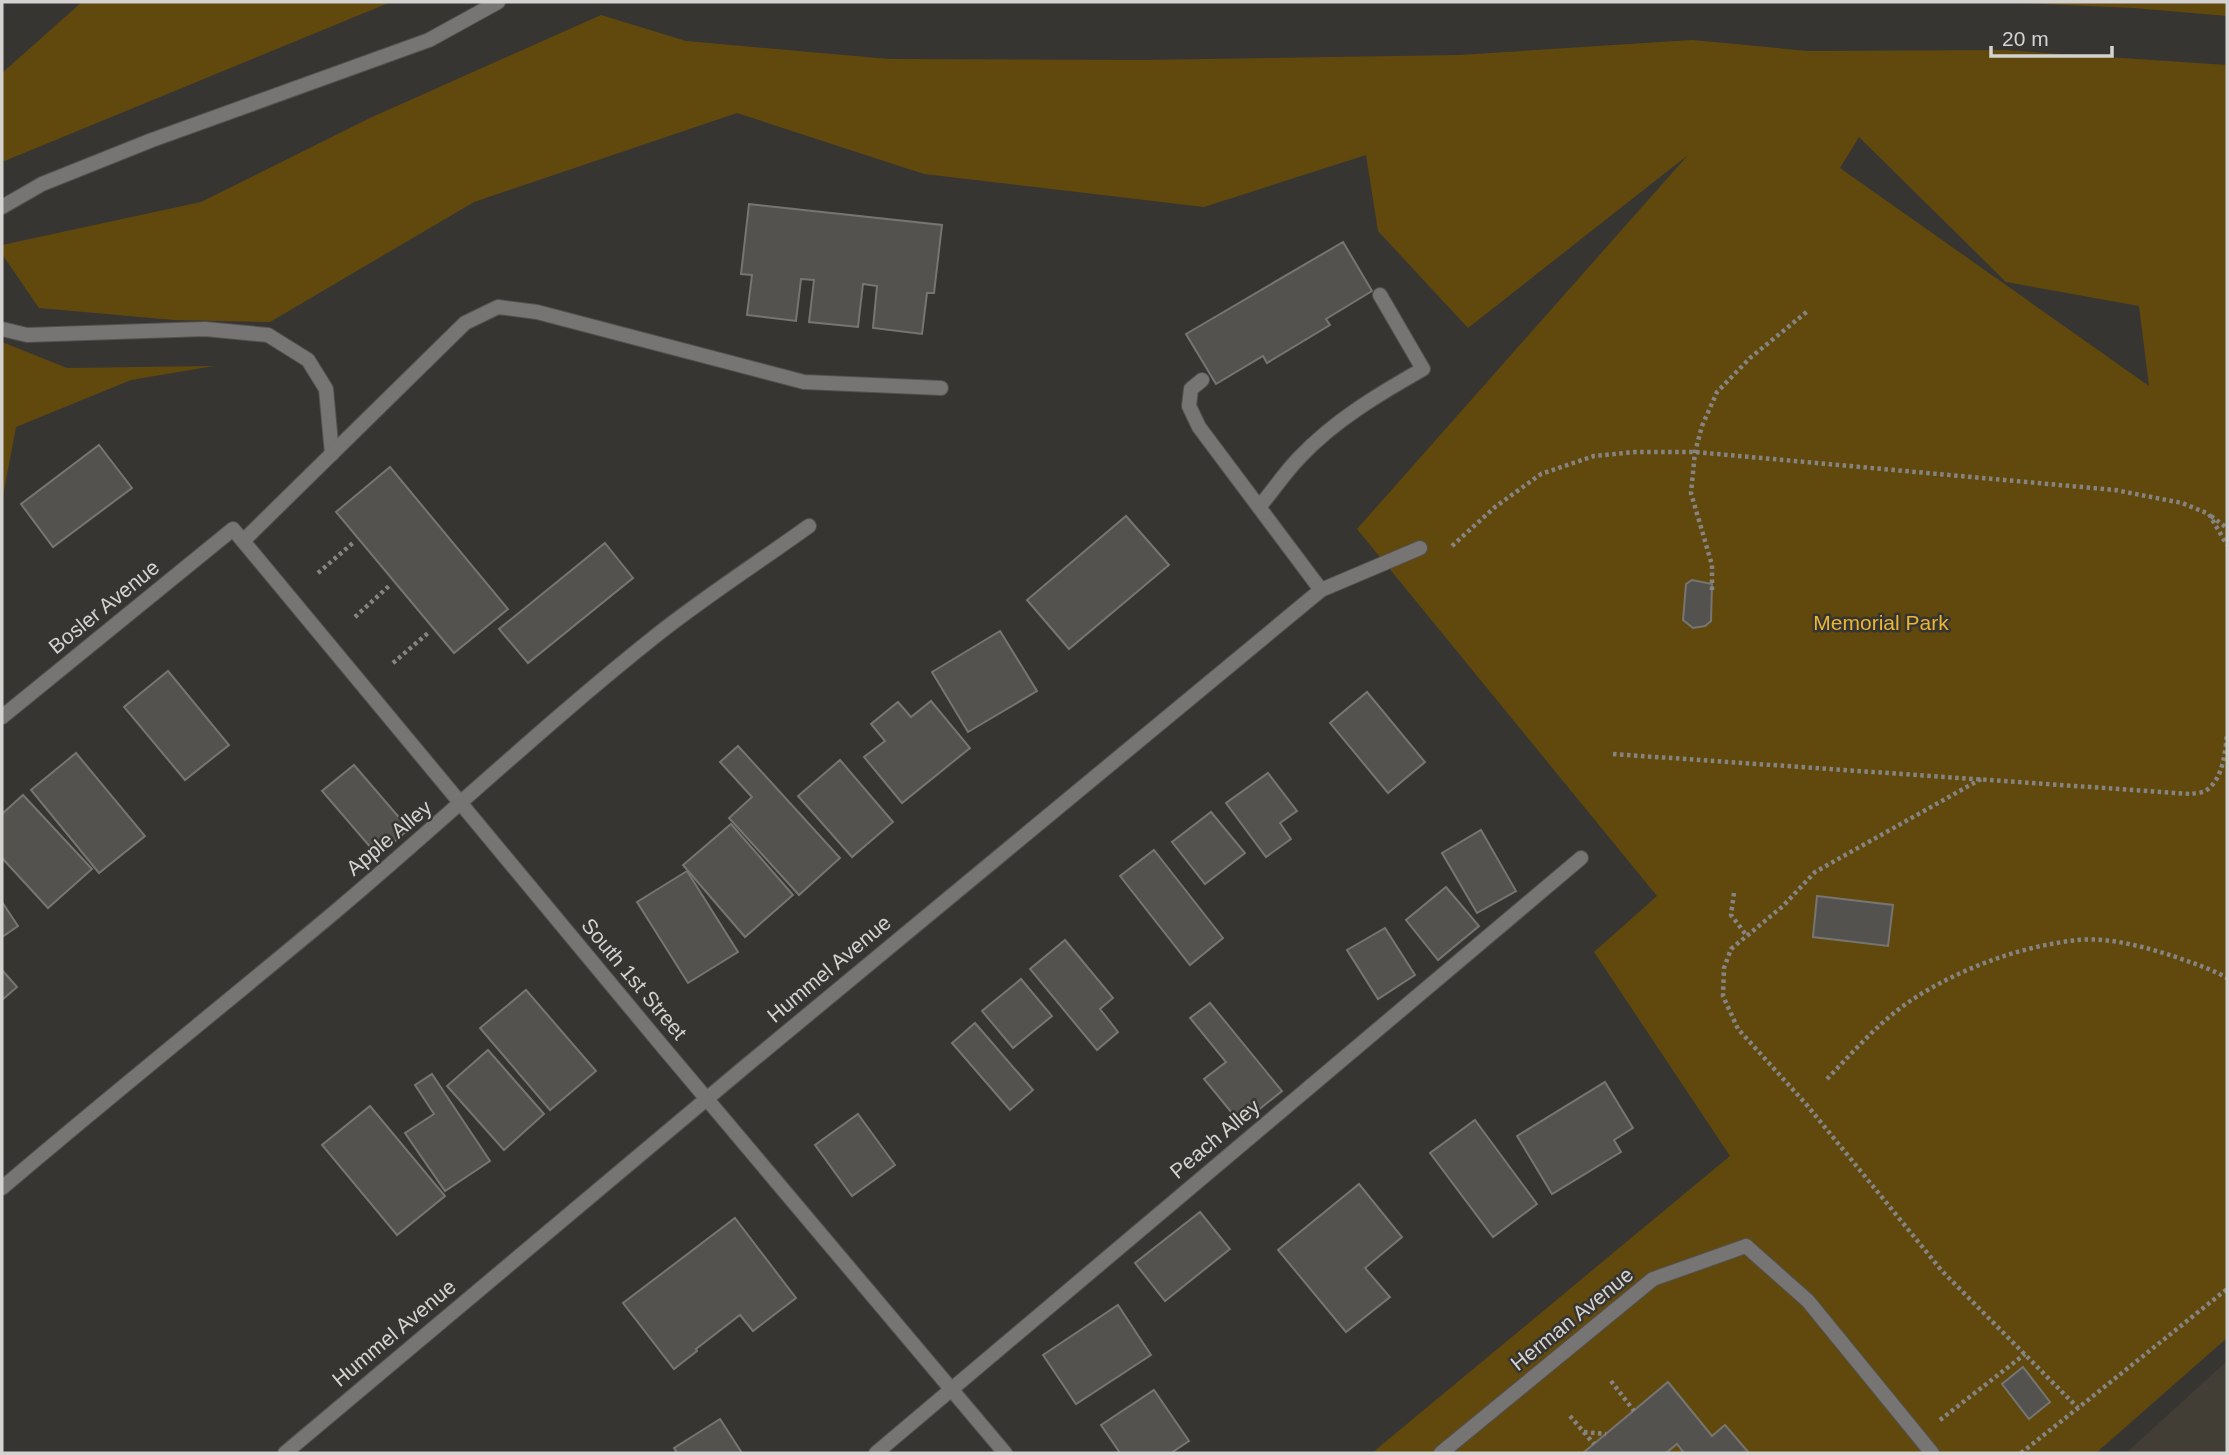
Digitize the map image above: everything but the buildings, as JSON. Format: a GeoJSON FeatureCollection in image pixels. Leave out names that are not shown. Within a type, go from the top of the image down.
{"type":"FeatureCollection","features":[{"type":"Feature","properties":{"kind":"street"},"geometry":{"type":"LineString","coordinates":[[2,207],[42,184],[152,140],[429,40],[498,2]]}},
{"type":"Feature","properties":{"kind":"street"},"geometry":{"type":"LineString","coordinates":[[1259,507],[1300,457],[1339,422],[1374,397],[1423,369],[1380,295]]}},
{"type":"Feature","properties":{"kind":"street"},"geometry":{"type":"LineString","coordinates":[[243,541],[466,323],[498,307],[537,312],[804,382],[941,388]]}},
{"type":"Feature","properties":{"kind":"street"},"geometry":{"type":"LineString","coordinates":[[2,329],[27,335],[205,329],[268,335],[308,360],[326,389],[332,454]]}},
{"type":"Feature","properties":{"kind":"street"},"geometry":{"type":"LineString","coordinates":[[1202,380],[1191,389],[1189,406],[1199,427],[1307,575],[1321,590]]}},
{"type":"Feature","properties":{"kind":"street","name":"Apple Alley"},"geometry":{"type":"LineString","coordinates":[[2,1188],[335,912],[573,704],[660,632],[809,526]]}},
{"type":"Feature","properties":{"kind":"street","name":"South 1st Street"},"geometry":{"type":"LineString","coordinates":[[233,529],[706,1099],[1005,1453]]}},
{"type":"Feature","properties":{"kind":"street","name":"Bosler Avenue"},"geometry":{"type":"LineString","coordinates":[[2,718],[233,529]]}},
{"type":"Feature","properties":{"kind":"street","name":"Hummel Avenue"},"geometry":{"type":"LineString","coordinates":[[285,1453],[706,1099],[1321,590],[1420,548]]}},
{"type":"Feature","properties":{"kind":"street","name":"Peach Alley"},"geometry":{"type":"LineString","coordinates":[[876,1453],[1581,858]]}},
{"type":"Feature","properties":{"kind":"street","name":"Herman Avenue"},"geometry":{"type":"LineString","coordinates":[[1441,1453],[1653,1279],[1746,1246],[1808,1301],[1919,1437]]}},
{"type":"Feature","properties":{"kind":"street"},"geometry":{"type":"LineString","coordinates":[[1919,1437],[1932,1453]]}},
{"type":"Feature","properties":{"kind":"path"},"geometry":{"type":"LineString","coordinates":[[1712,590],[1712,565],[1691,493],[1695,452],[1702,426],[1717,392],[1750,358],[1809,310]]}},
{"type":"Feature","properties":{"kind":"path"},"geometry":{"type":"LineString","coordinates":[[1452,546],[1495,507],[1541,474],[1594,456],[1635,452],[1695,452],[2115,490],[2182,503],[2209,514],[2227,528]]}},
{"type":"Feature","properties":{"kind":"path"},"geometry":{"type":"LineString","coordinates":[[2209,514],[2227,545]]}},
{"type":"Feature","properties":{"kind":"path"},"geometry":{"type":"LineString","coordinates":[[318,573],[354,542]]}},
{"type":"Feature","properties":{"kind":"path"},"geometry":{"type":"LineString","coordinates":[[355,617],[389,586]]}},
{"type":"Feature","properties":{"kind":"path"},"geometry":{"type":"LineString","coordinates":[[393,663],[428,634]]}},
{"type":"Feature","properties":{"kind":"path"},"geometry":{"type":"LineString","coordinates":[[1613,754],[2191,794],[2206,791],[2217,777],[2225,755],[2227,735]]}},
{"type":"Feature","properties":{"kind":"path"},"geometry":{"type":"LineString","coordinates":[[1981,779],[1815,872],[1783,906],[1731,949],[1724,968],[1723,996],[1738,1029],[1806,1104],[1942,1271],[2078,1408]]}},
{"type":"Feature","properties":{"kind":"path"},"geometry":{"type":"LineString","coordinates":[[1734,893],[1731,915],[1746,936]]}},
{"type":"Feature","properties":{"kind":"path"},"geometry":{"type":"LineString","coordinates":[[1827,1079],[1866,1037],[1913,1000],[1968,968],[2027,950],[2080,940],[2135,944],[2213,970],[2227,978]]}},
{"type":"Feature","properties":{"kind":"path"},"geometry":{"type":"LineString","coordinates":[[2021,1453],[2227,1289]]}},
{"type":"Feature","properties":{"kind":"path"},"geometry":{"type":"LineString","coordinates":[[1919,1437],[2025,1354]]}},
{"type":"Feature","properties":{"kind":"path"},"geometry":{"type":"LineString","coordinates":[[1611,1381],[1634,1411]]}},
{"type":"Feature","properties":{"kind":"path"},"geometry":{"type":"LineString","coordinates":[[1570,1416],[1594,1444]]}},
{"type":"Feature","properties":{"kind":"path"},"geometry":{"type":"LineString","coordinates":[[1583,1432],[1606,1434]]}},
{"type":"Feature","properties":{"kind":"shaded area"},"geometry":{"type":"Polygon","coordinates":[[[2227,1361],[2227,1453],[2126,1453],[2227,1361]]]}},
{"type":"Feature","properties":{"kind":"green space"},"geometry":{"type":"Polygon","coordinates":[[[82,2],[391,2],[2,162],[2,73],[82,2]]]}},
{"type":"Feature","properties":{"kind":"green space"},"geometry":{"type":"Polygon","coordinates":[[[1999,2],[2227,2],[2227,16],[2134,8],[1999,2]]]}},
{"type":"Feature","properties":{"kind":"green space","name":"Memorial Park"},"geometry":{"type":"Polygon","coordinates":[[[601,15],[686,41],[889,59],[1142,60],[1459,55],[1692,40],[1808,51],[2004,50],[2227,65],[2227,1338],[2096,1453],[1372,1453],[1730,1156],[1594,952],[1657,896],[1357,529],[1688,155],[1468,328],[1378,231],[1366,155],[1204,207],[924,174],[737,113],[474,202],[270,322],[174,320],[39,308],[2,254],[2,245],[201,202],[370,118],[601,15]],[[1859,137],[1840,168],[2149,386],[2139,306],[2006,282],[1859,137]]]}},
{"type":"Feature","properties":{"kind":"green space"},"geometry":{"type":"Polygon","coordinates":[[[2,342],[67,368],[214,366],[131,380],[16,427],[2,501],[2,342]]]}}]}
